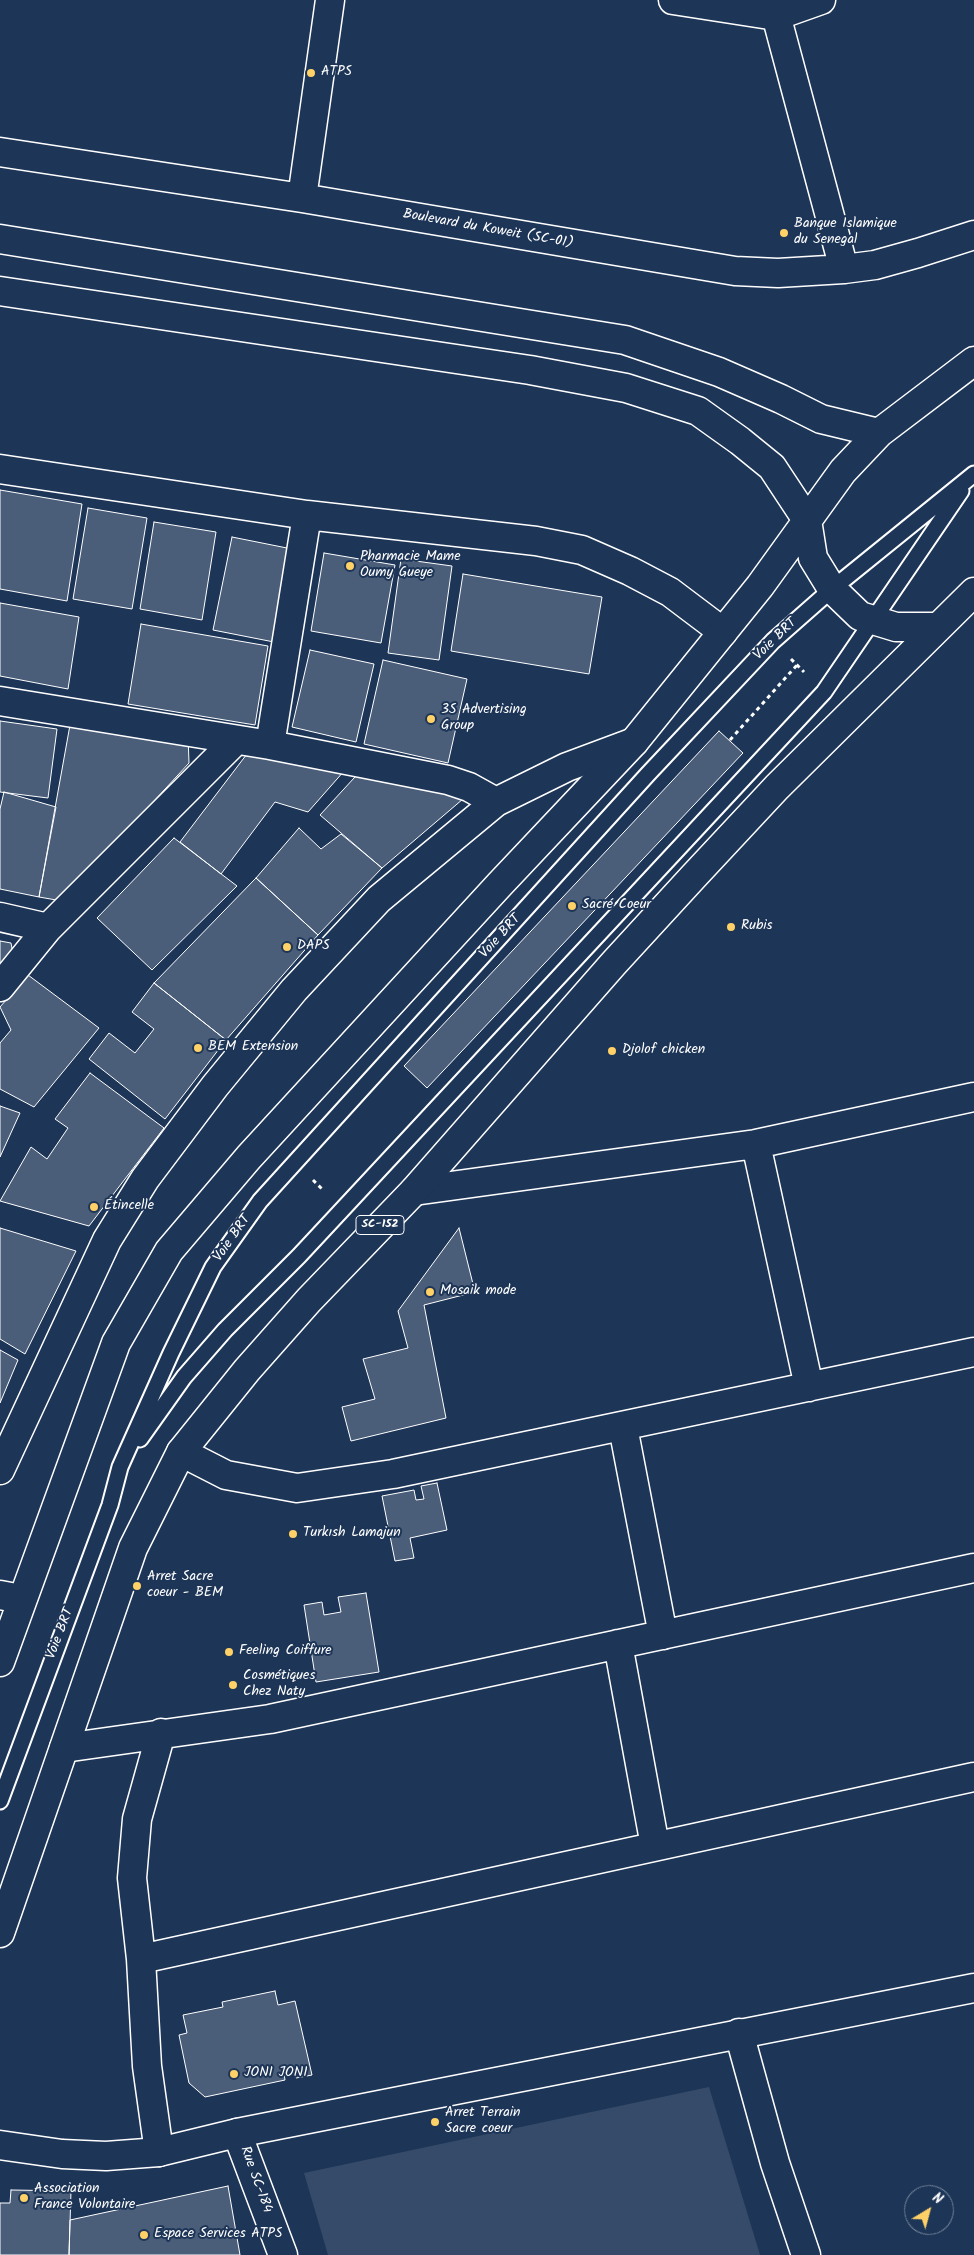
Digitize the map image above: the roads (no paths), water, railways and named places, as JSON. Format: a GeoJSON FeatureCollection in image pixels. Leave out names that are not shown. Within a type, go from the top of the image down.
{"type":"FeatureCollection","features":[{"type":"Feature","properties":{"kind":"street"},"geometry":{"type":"LineString","coordinates":[[302,198],[330,0]]}},
{"type":"Feature","properties":{"kind":"street"},"geometry":{"type":"LineString","coordinates":[[674,0],[774,8],[821,0]]}},
{"type":"Feature","properties":{"kind":"street"},"geometry":{"type":"LineString","coordinates":[[774,8],[844,270]]}},
{"type":"Feature","properties":{"kind":"street","name":"Boulevard du Koweit (SC-01)"},"geometry":{"type":"LineString","coordinates":[[0,152],[302,198],[735,271],[778,274],[844,270],[875,265],[971,242]]}},
{"type":"Feature","properties":{"kind":"street"},"geometry":{"type":"LineString","coordinates":[[0,239],[625,340],[719,372],[781,398],[821,419],[879,433]]}},
{"type":"Feature","properties":{"kind":"street"},"geometry":{"type":"LineString","coordinates":[[0,291],[530,370],[626,388],[698,411],[772,467],[807,520],[812,558],[832,588],[860,616],[896,627],[937,627]]}},
{"type":"Feature","properties":{"kind":"street"},"geometry":{"type":"LineString","coordinates":[[0,1662],[11,1597],[116,1344],[169,1251],[249,1157],[500,884],[634,742],[760,586],[843,470],[879,433],[974,360]]}},
{"type":"Feature","properties":{"kind":"street"},"geometry":{"type":"LineString","coordinates":[[0,469],[308,515],[536,542],[582,550],[630,570],[670,592],[723,632]]}},
{"type":"Feature","properties":{"kind":"street"},"geometry":{"type":"LineString","coordinates":[[270,745],[308,515]]}},
{"type":"Feature","properties":{"kind":"street","name":"SC-152"},"geometry":{"type":"LineString","coordinates":[[0,1933],[133,1548],[181,1452],[246,1370],[309,1300],[414,1191],[607,970],[777,787],[974,592]]}},
{"type":"Feature","properties":{"kind":"street"},"geometry":{"type":"LineString","coordinates":[[0,702],[270,745],[448,780],[469,787],[496,802]]}},
{"type":"Feature","properties":{"kind":"street"},"geometry":{"type":"LineString","coordinates":[[0,986],[48,928],[236,740]]}},
{"type":"Feature","properties":{"kind":"street"},"geometry":{"type":"LineString","coordinates":[[0,1470],[107,1240],[145,1179],[215,1086],[294,990],[379,899],[496,802],[567,767],[634,742]]}},
{"type":"Feature","properties":{"kind":"street"},"geometry":{"type":"LineString","coordinates":[[0,917],[48,928]]}},
{"type":"Feature","properties":{"kind":"street"},"geometry":{"type":"LineString","coordinates":[[414,1191],[756,1144],[974,1097]]}},
{"type":"Feature","properties":{"kind":"street"},"geometry":{"type":"LineString","coordinates":[[756,1144],[809,1387]]}},
{"type":"Feature","properties":{"kind":"street"},"geometry":{"type":"LineString","coordinates":[[181,1452],[226,1475],[297,1488],[393,1474],[974,1352]]}},
{"type":"Feature","properties":{"kind":"street"},"geometry":{"type":"LineString","coordinates":[[623,1427],[663,1635]]}},
{"type":"Feature","properties":{"kind":"street"},"geometry":{"type":"LineString","coordinates":[[64,1748],[270,1719],[974,1568]]}},
{"type":"Feature","properties":{"kind":"street"},"geometry":{"type":"LineString","coordinates":[[618,1644],[655,1846]]}},
{"type":"Feature","properties":{"kind":"street"},"geometry":{"type":"LineString","coordinates":[[159,2152],[147,2066],[141,1959],[132,1878],[133,1846],[137,1819],[161,1733]]}},
{"type":"Feature","properties":{"kind":"street"},"geometry":{"type":"LineString","coordinates":[[141,1959],[974,1777]]}},
{"type":"Feature","properties":{"kind":"street"},"geometry":{"type":"LineString","coordinates":[[0,2145],[88,2155],[159,2152],[237,2133],[974,1988]]}},
{"type":"Feature","properties":{"kind":"street"},"geometry":{"type":"LineString","coordinates":[[739,2033],[775,2164],[806,2255]]}},
{"type":"Feature","properties":{"kind":"street","name":"Rue SC-184"},"geometry":{"type":"LineString","coordinates":[[237,2133],[283,2255]]}},
{"type":"Feature","properties":{"kind":"lane","name":"Voie BRT"},"geometry":{"type":"LineString","coordinates":[[0,1801],[110,1505],[120,1467],[171,1353],[214,1267],[260,1200],[648,774],[773,641],[832,588],[972,475]]}},
{"type":"Feature","properties":{"kind":"lane","name":"Voie BRT"},"geometry":{"type":"LineString","coordinates":[[120,1467],[184,1377],[225,1330],[299,1256],[824,692],[972,475]]}},
{"type":"Feature","properties":{"kind":"place","name":"ATPS"},"geometry":{"type":"Point","coordinates":[311,73]}},
{"type":"Feature","properties":{"kind":"place","name":"Banque Islamique du Senegal"},"geometry":{"type":"Point","coordinates":[784,233]}},
{"type":"Feature","properties":{"kind":"place","name":"Pharmacie Mame Oumy Gueye"},"geometry":{"type":"Point","coordinates":[350,566]}},
{"type":"Feature","properties":{"kind":"place","name":"3S Advertising Group"},"geometry":{"type":"Point","coordinates":[431,719]}},
{"type":"Feature","properties":{"kind":"place","name":"Sacré Coeur"},"geometry":{"type":"Point","coordinates":[572,906]}},
{"type":"Feature","properties":{"kind":"place","name":"Rubis"},"geometry":{"type":"Point","coordinates":[731,927]}},
{"type":"Feature","properties":{"kind":"place","name":"DAPS"},"geometry":{"type":"Point","coordinates":[287,947]}},
{"type":"Feature","properties":{"kind":"place","name":"BEM Extension"},"geometry":{"type":"Point","coordinates":[198,1048]}},
{"type":"Feature","properties":{"kind":"place","name":"Djolof chicken"},"geometry":{"type":"Point","coordinates":[612,1051]}},
{"type":"Feature","properties":{"kind":"place","name":"Étincelle"},"geometry":{"type":"Point","coordinates":[94,1207]}},
{"type":"Feature","properties":{"kind":"place","name":"Mosaik mode"},"geometry":{"type":"Point","coordinates":[430,1292]}},
{"type":"Feature","properties":{"kind":"place","name":"Turkısh Lamajun"},"geometry":{"type":"Point","coordinates":[293,1534]}},
{"type":"Feature","properties":{"kind":"place","name":"Arret Sacre coeur - BEM"},"geometry":{"type":"Point","coordinates":[137,1586]}},
{"type":"Feature","properties":{"kind":"place","name":"Feeling Coiffure"},"geometry":{"type":"Point","coordinates":[229,1652]}},
{"type":"Feature","properties":{"kind":"place","name":"Cosmétiques Chez Naty"},"geometry":{"type":"Point","coordinates":[233,1685]}},
{"type":"Feature","properties":{"kind":"place","name":"JONI JONI"},"geometry":{"type":"Point","coordinates":[234,2074]}},
{"type":"Feature","properties":{"kind":"place","name":"Arret Terrain Sacre coeur"},"geometry":{"type":"Point","coordinates":[435,2122]}},
{"type":"Feature","properties":{"kind":"place","name":"Association France Volontaire"},"geometry":{"type":"Point","coordinates":[24,2198]}},
{"type":"Feature","properties":{"kind":"place","name":"Espace Services ATPS"},"geometry":{"type":"Point","coordinates":[144,2235]}}]}
